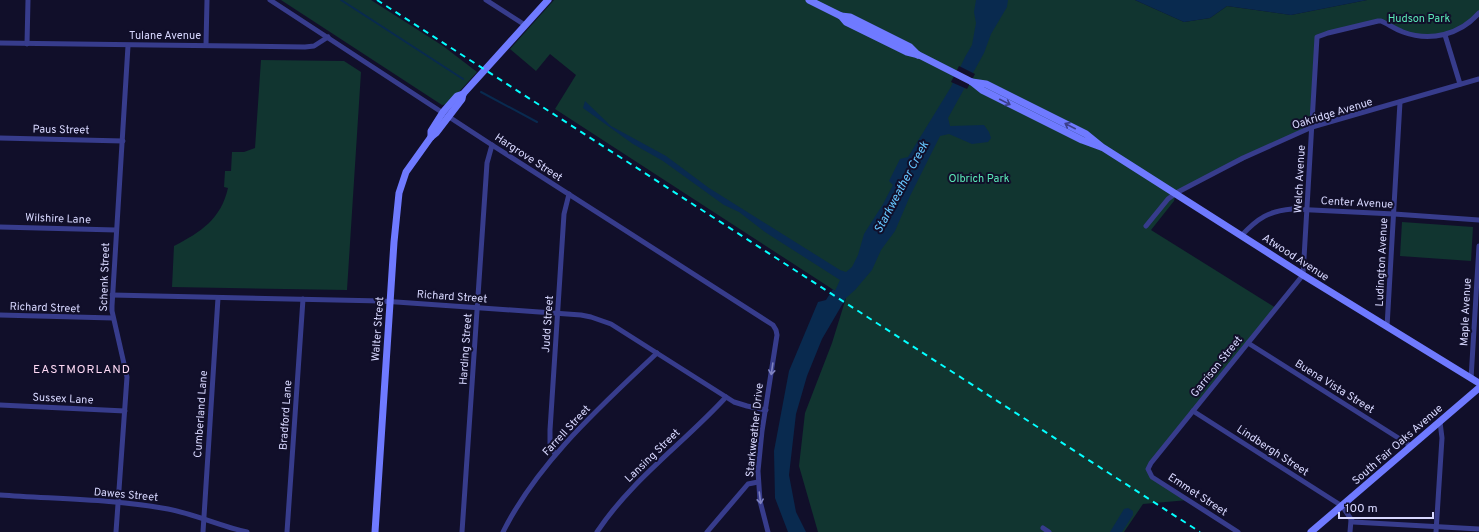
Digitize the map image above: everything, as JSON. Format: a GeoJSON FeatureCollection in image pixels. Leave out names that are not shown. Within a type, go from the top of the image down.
{"type":"FeatureCollection","features":[{"type":"Feature","properties":{"kind":"street"},"geometry":{"type":"LineString","coordinates":[[27,44],[28,0]]}},
{"type":"Feature","properties":{"kind":"street"},"geometry":{"type":"LineString","coordinates":[[206,45],[207,0]]}},
{"type":"Feature","properties":{"kind":"street","name":"Hargrove Street"},"geometry":{"type":"LineString","coordinates":[[270,0],[492,145],[773,325],[776,330]]}},
{"type":"Feature","properties":{"kind":"street"},"geometry":{"type":"LineString","coordinates":[[486,0],[524,25]]}},
{"type":"Feature","properties":{"kind":"street","name":"Walter Street"},"geometry":{"type":"LineString","coordinates":[[375,532],[398,193],[406,172],[431,137],[436,133],[457,96],[463,94],[548,0]]}},
{"type":"Feature","properties":{"kind":"street","name":"Atwood Avenue"},"geometry":{"type":"LineString","coordinates":[[809,0],[841,16],[846,22],[907,52],[919,55],[972,82],[982,90],[1082,140],[1102,147],[1303,275],[1471,380],[1479,383]]}},
{"type":"Feature","properties":{"kind":"street"},"geometry":{"type":"LineString","coordinates":[[1460,84],[1446,35],[1468,24],[1479,13]]}},
{"type":"Feature","properties":{"kind":"street","name":"Welch Avenue"},"geometry":{"type":"LineString","coordinates":[[1303,275],[1317,37],[1378,20],[1381,20],[1404,32],[1419,36],[1446,35]]}},
{"type":"Feature","properties":{"kind":"street","name":"Tulane Avenue"},"geometry":{"type":"LineString","coordinates":[[0,43],[128,46],[206,45],[304,48],[314,46],[328,37]]}},
{"type":"Feature","properties":{"kind":"street","name":"Schenk Street"},"geometry":{"type":"LineString","coordinates":[[116,532],[127,377],[113,318],[112,295],[128,46]]}},
{"type":"Feature","properties":{"kind":"street","name":"Oakridge Avenue"},"geometry":{"type":"LineString","coordinates":[[1146,226],[1168,199],[1176,193],[1243,158],[1312,127],[1479,79]]}},
{"type":"Feature","properties":{"kind":"street","name":"Ludington Avenue"},"geometry":{"type":"LineString","coordinates":[[1387,327],[1400,102]]}},
{"type":"Feature","properties":{"kind":"street","name":"Paus Street"},"geometry":{"type":"LineString","coordinates":[[0,138],[122,141]]}},
{"type":"Feature","properties":{"kind":"street","name":"Harding Street"},"geometry":{"type":"LineString","coordinates":[[462,532],[488,163],[492,145]]}},
{"type":"Feature","properties":{"kind":"street","name":"Judd Street"},"geometry":{"type":"LineString","coordinates":[[555,454],[550,443],[550,430],[564,214],[569,194]]}},
{"type":"Feature","properties":{"kind":"street","name":"Center Avenue"},"geometry":{"type":"LineString","coordinates":[[1242,235],[1257,220],[1270,213],[1284,209],[1394,214],[1479,220]]}},
{"type":"Feature","properties":{"kind":"street","name":"Wilshire Lane"},"geometry":{"type":"LineString","coordinates":[[0,226],[116,230]]}},
{"type":"Feature","properties":{"kind":"street","name":"Maple Avenue"},"geometry":{"type":"LineString","coordinates":[[1471,380],[1479,246]]}},
{"type":"Feature","properties":{"kind":"street","name":"Garrison Street"},"geometry":{"type":"LineString","coordinates":[[1148,472],[1150,464],[1303,275]]}},
{"type":"Feature","properties":{"kind":"street","name":"Richard Street"},"geometry":{"type":"LineString","coordinates":[[112,295],[390,301],[558,313],[591,317],[606,322],[734,402],[766,410]]}},
{"type":"Feature","properties":{"kind":"street","name":"Cumberland Lane"},"geometry":{"type":"LineString","coordinates":[[203,532],[218,298]]}},
{"type":"Feature","properties":{"kind":"street","name":"Bradford Lane"},"geometry":{"type":"LineString","coordinates":[[287,532],[303,299]]}},
{"type":"Feature","properties":{"kind":"street","name":"Richard Street"},"geometry":{"type":"LineString","coordinates":[[0,315],[113,318]]}},
{"type":"Feature","properties":{"kind":"street","name":"Starkweather Drive"},"geometry":{"type":"LineString","coordinates":[[768,532],[760,501],[758,482],[759,459],[777,335],[776,330]]}},
{"type":"Feature","properties":{"kind":"street","name":"Buena Vista Street"},"geometry":{"type":"LineString","coordinates":[[1248,343],[1411,446]]}},
{"type":"Feature","properties":{"kind":"street","name":"Farrell Street"},"geometry":{"type":"LineString","coordinates":[[503,532],[510,518],[530,488],[555,454],[657,353]]}},
{"type":"Feature","properties":{"kind":"street","name":"South Fair Oaks Avenue"},"geometry":{"type":"LineString","coordinates":[[1311,532],[1479,388]]}},
{"type":"Feature","properties":{"kind":"street","name":"Lansing Street"},"geometry":{"type":"LineString","coordinates":[[597,532],[639,480],[707,417],[726,397]]}},
{"type":"Feature","properties":{"kind":"street","name":"Sussex Lane"},"geometry":{"type":"LineString","coordinates":[[0,405],[125,411]]}},
{"type":"Feature","properties":{"kind":"street","name":"Lindbergh Street"},"geometry":{"type":"LineString","coordinates":[[1193,411],[1342,506]]}},
{"type":"Feature","properties":{"kind":"street"},"geometry":{"type":"LineString","coordinates":[[1436,529],[1442,438],[1440,422]]}},
{"type":"Feature","properties":{"kind":"street","name":"Emmet Street"},"geometry":{"type":"LineString","coordinates":[[1148,472],[1152,477],[1238,532]]}},
{"type":"Feature","properties":{"kind":"street"},"geometry":{"type":"LineString","coordinates":[[707,532],[748,484],[758,482]]}},
{"type":"Feature","properties":{"kind":"street","name":"Dawes Street"},"geometry":{"type":"LineString","coordinates":[[0,495],[147,505],[186,513],[203,520],[248,532]]}},
{"type":"Feature","properties":{"kind":"street"},"geometry":{"type":"LineString","coordinates":[[1342,506],[1353,522],[1436,529],[1479,529]]}},
{"type":"Feature","properties":{"kind":"street"},"geometry":{"type":"LineString","coordinates":[[1350,532],[1351,520]]}},
{"type":"Feature","properties":{"kind":"street"},"geometry":{"type":"LineString","coordinates":[[1043,528],[1049,532]]}},
{"type":"Feature","properties":{"kind":"green space"},"geometry":{"type":"Polygon","coordinates":[[[281,0],[371,0],[443,46],[477,72],[448,104],[442,105],[281,0]]]}},
{"type":"Feature","properties":{"kind":"green space","name":"Olbrich Park"},"geometry":{"type":"Polygon","coordinates":[[[554,0],[1135,0],[1184,22],[1210,18],[1227,6],[1291,15],[1367,0],[1479,0],[1479,13],[1455,31],[1419,37],[1384,22],[1318,37],[1312,127],[1176,193],[1174,201],[1151,230],[1276,308],[1151,464],[1148,472],[1188,500],[1143,504],[1124,532],[818,532],[799,466],[805,413],[832,343],[846,298],[555,109],[576,75],[550,54],[536,71],[510,49],[554,0]]]}},
{"type":"Feature","properties":{"kind":"green space"},"geometry":{"type":"Polygon","coordinates":[[[261,60],[344,61],[361,72],[347,290],[172,287],[174,246],[201,230],[215,216],[220,208],[225,199],[228,188],[224,187],[225,171],[231,171],[232,152],[244,152],[255,148],[261,60]]]}},
{"type":"Feature","properties":{"kind":"green space"},"geometry":{"type":"Polygon","coordinates":[[[1402,222],[1473,227],[1471,261],[1400,256],[1402,222]]]}},
{"type":"Feature","properties":{"kind":"water","name":"Starkweather Creek"},"geometry":{"type":"Polygon","coordinates":[[[976,0],[1008,0],[1007,7],[991,34],[984,53],[948,118],[950,126],[984,125],[991,138],[988,142],[972,144],[949,134],[940,136],[910,196],[895,231],[881,250],[872,270],[846,298],[822,339],[807,376],[796,414],[789,475],[796,512],[806,532],[788,532],[775,498],[774,451],[789,371],[818,302],[826,300],[833,289],[835,291],[840,280],[765,232],[739,212],[724,205],[663,161],[633,144],[583,108],[585,101],[611,126],[666,156],[709,188],[840,270],[846,272],[852,267],[858,255],[864,234],[893,185],[889,181],[900,159],[908,157],[951,87],[972,45],[976,23],[974,12],[976,0]]]}},
{"type":"Feature","properties":{"kind":"water"},"geometry":{"type":"Polygon","coordinates":[[[1135,0],[1367,0],[1291,15],[1227,6],[1210,18],[1184,22],[1135,0]]]}},
{"type":"Feature","properties":{"kind":"water"},"geometry":{"type":"Polygon","coordinates":[[[1128,508],[1133,511],[1133,515],[1122,532],[1110,532],[1124,509],[1128,508]]]}},
{"type":"Feature","properties":{"kind":"pier"},"geometry":{"type":"Polygon","coordinates":[[[959,66],[975,74],[967,89],[951,82],[959,66]]]}},
{"type":"Feature","properties":{"kind":"waterway"},"geometry":{"type":"LineString","coordinates":[[341,0],[463,79]]}},
{"type":"Feature","properties":{"kind":"waterway"},"geometry":{"type":"LineString","coordinates":[[481,92],[537,122]]}},
{"type":"Feature","properties":{"kind":"railway"},"geometry":{"type":"LineString","coordinates":[[377,0],[1200,532]]}},
{"type":"Feature","properties":{"kind":"district","name":"EASTMORLAND"},"geometry":{"type":"Point","coordinates":[82,369]}},
{"type":"Feature","properties":{"kind":"park label","name":"Hudson Park"},"geometry":{"type":"Point","coordinates":[1419,18]}}]}
